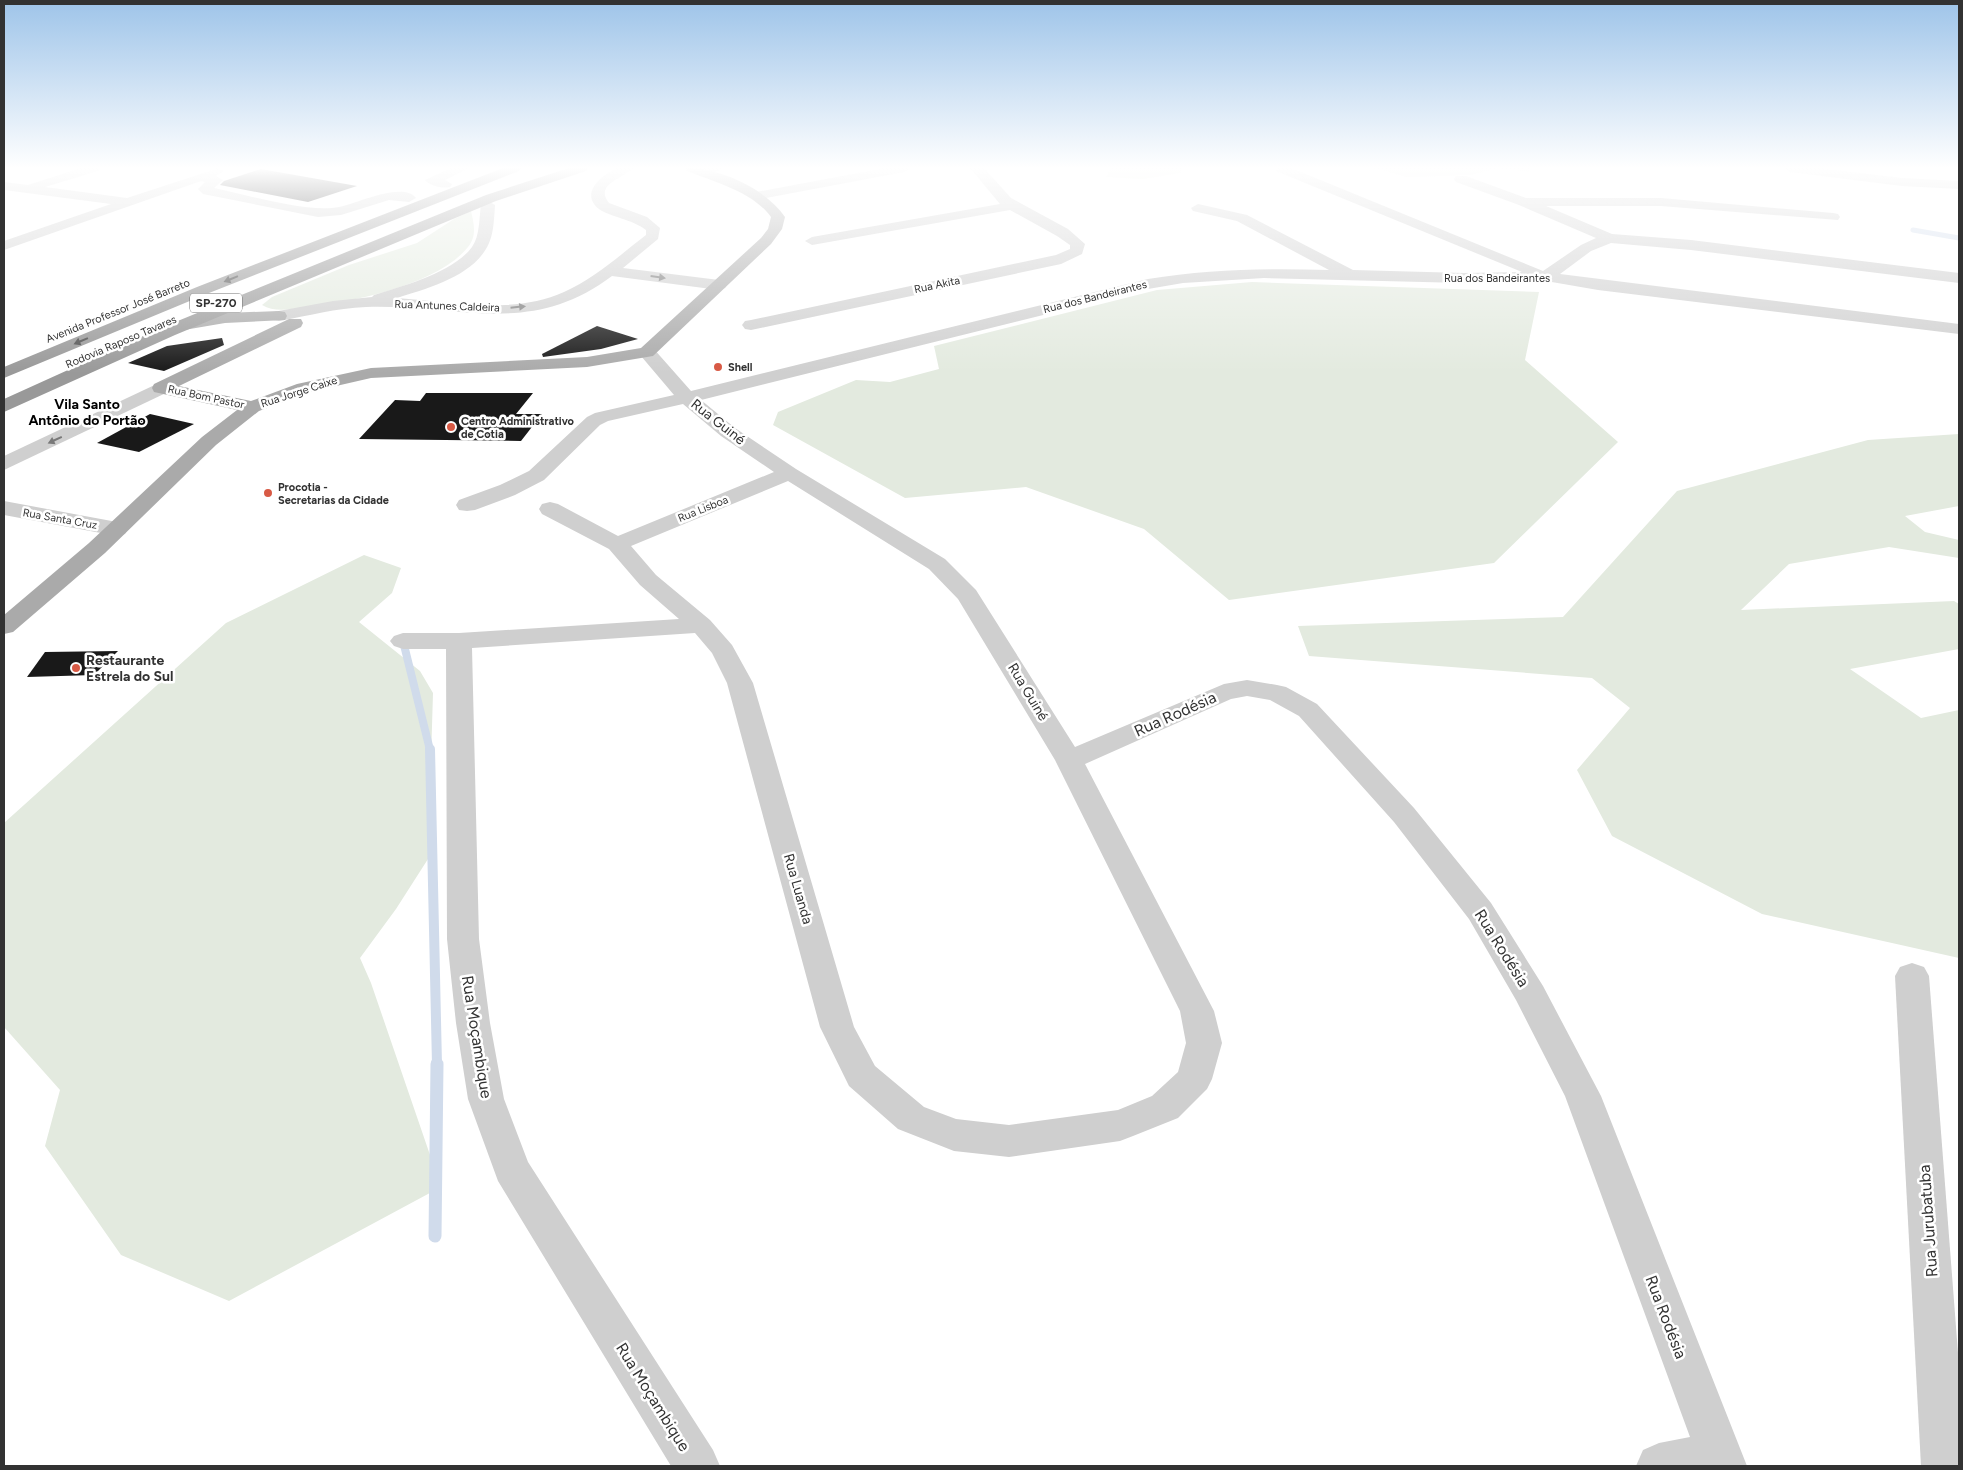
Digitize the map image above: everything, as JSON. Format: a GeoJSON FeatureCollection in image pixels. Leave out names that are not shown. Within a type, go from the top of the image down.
{"type":"FeatureCollection","features":[{"type":"Feature","properties":{"kind":"highway","name":"Avenida Professor José Barreto"},"geometry":{"type":"LineString","coordinates":[[4,358],[170,290],[318,237]]}},
{"type":"Feature","properties":{"kind":"highway","name":"Rodovia Raposo Tavares"},"geometry":{"type":"LineString","coordinates":[[4,373],[331,237]]}},
{"type":"Feature","properties":{"kind":"highway","name":"Rodovia Raposo Tavares"},"geometry":{"type":"LineString","coordinates":[[4,391],[375,237]]}},
{"type":"Feature","properties":{"kind":"highway"},"geometry":{"type":"LineString","coordinates":[[4,406],[184,325],[405,237]]}},
{"type":"Feature","properties":{"kind":"main road"},"geometry":{"type":"LineString","coordinates":[[646,352],[769,237]]}},
{"type":"Feature","properties":{"kind":"main road"},"geometry":{"type":"LineString","coordinates":[[249,300],[251,308],[260,313],[287,319]]}},
{"type":"Feature","properties":{"kind":"main road"},"geometry":{"type":"LineString","coordinates":[[184,325],[224,318],[287,319]]}},
{"type":"Feature","properties":{"kind":"main road"},"geometry":{"type":"LineString","coordinates":[[161,388],[287,319]]}},
{"type":"Feature","properties":{"kind":"main road","name":"Rua Jorge Caixe"},"geometry":{"type":"LineString","coordinates":[[4,627],[116,529],[209,441],[252,407],[304,388],[370,373],[587,362],[646,352]]}},
{"type":"Feature","properties":{"kind":"main road","name":"Rua Bom Pastor"},"geometry":{"type":"LineString","coordinates":[[161,388],[252,407]]}},
{"type":"Feature","properties":{"kind":"street"},"geometry":{"type":"LineString","coordinates":[[4,246],[31,237]]}},
{"type":"Feature","properties":{"kind":"street"},"geometry":{"type":"LineString","coordinates":[[287,319],[365,302],[417,285],[464,263],[478,251],[484,237]]}},
{"type":"Feature","properties":{"kind":"street","name":"Rua Antunes Caldeira"},"geometry":{"type":"LineString","coordinates":[[365,302],[484,309],[520,308],[569,296],[610,271],[652,237]]}},
{"type":"Feature","properties":{"kind":"street"},"geometry":{"type":"LineString","coordinates":[[812,241],[837,237]]}},
{"type":"Feature","properties":{"kind":"street","name":"Rua Akita"},"geometry":{"type":"LineString","coordinates":[[751,325],[1061,259],[1077,251],[1078,244],[1070,237]]}},
{"type":"Feature","properties":{"kind":"street"},"geometry":{"type":"LineString","coordinates":[[1278,237],[1352,275]]}},
{"type":"Feature","properties":{"kind":"street"},"geometry":{"type":"LineString","coordinates":[[1449,237],[1546,276],[1586,248],[1609,238]]}},
{"type":"Feature","properties":{"kind":"street"},"geometry":{"type":"LineString","coordinates":[[1606,237],[1691,245],[1959,278]]}},
{"type":"Feature","properties":{"kind":"street"},"geometry":{"type":"LineString","coordinates":[[610,271],[719,285]]}},
{"type":"Feature","properties":{"kind":"street","name":"Rua dos Bandeirantes"},"geometry":{"type":"LineString","coordinates":[[467,505],[534,478],[547,468],[596,419],[1148,284],[1183,278],[1264,273],[1464,278],[1546,276],[1598,285],[1959,329]]}},
{"type":"Feature","properties":{"kind":"street","name":"Rua Guiné"},"geometry":{"type":"LineString","coordinates":[[646,352],[687,398],[728,432],[789,473],[937,564],[968,595],[1070,760],[1196,1011],[1204,1043],[1194,1079],[1165,1107],[1120,1125]]}},
{"type":"Feature","properties":{"kind":"street"},"geometry":{"type":"LineString","coordinates":[[4,464],[161,388]]}},
{"type":"Feature","properties":{"kind":"street","name":"Rua Lisboa"},"geometry":{"type":"LineString","coordinates":[[616,544],[789,473]]}},
{"type":"Feature","properties":{"kind":"street","name":"Rua Santa Cruz"},"geometry":{"type":"LineString","coordinates":[[4,508],[116,529]]}},
{"type":"Feature","properties":{"kind":"street","name":"Rua Luanda"},"geometry":{"type":"LineString","coordinates":[[550,509],[616,544],[648,580],[701,625],[723,650],[740,683],[837,1027],[862,1076],[910,1118],[954,1135],[1009,1141],[1120,1125]]}},
{"type":"Feature","properties":{"kind":"street"},"geometry":{"type":"LineString","coordinates":[[403,641],[458,641],[701,625]]}},
{"type":"Feature","properties":{"kind":"street","name":"Rua Moçambique"},"geometry":{"type":"LineString","coordinates":[[458,641],[463,938],[473,1023],[486,1099],[512,1169],[697,1466]]}},
{"type":"Feature","properties":{"kind":"street","name":"Rua Rodésia"},"geometry":{"type":"LineString","coordinates":[[1070,760],[1224,692],[1247,688],[1278,693],[1308,710],[1404,815],[1480,911],[1531,995],[1583,1096],[1721,1461]]}},
{"type":"Feature","properties":{"kind":"street","name":"Rua Jurubatuba"},"geometry":{"type":"LineString","coordinates":[[1912,976],[1944,1466]]}},
{"type":"Feature","properties":{"kind":"street"},"geometry":{"type":"LineString","coordinates":[[1659,1466],[1721,1461]]}},
{"type":"Feature","properties":{"kind":"shaded area"},"geometry":{"type":"Polygon","coordinates":[[[427,237],[473,237],[468,247],[454,260],[436,272],[393,289],[370,296],[325,305],[283,310],[272,309],[262,305],[272,297],[349,265],[417,243],[427,237]]]}},
{"type":"Feature","properties":{"kind":"shaded area"},"geometry":{"type":"Polygon","coordinates":[[[1252,282],[1539,292],[1525,360],[1618,442],[1494,563],[1229,600],[1144,529],[1026,487],[905,498],[773,425],[778,412],[856,380],[890,382],[939,369],[934,346],[1157,290],[1252,282]]]}},
{"type":"Feature","properties":{"kind":"shaded area"},"geometry":{"type":"Polygon","coordinates":[[[1959,434],[1959,506],[1905,516],[1925,532],[1959,540],[1959,558],[1889,547],[1789,564],[1741,610],[1954,601],[1959,604],[1959,649],[1850,669],[1921,718],[1959,710],[1959,958],[1762,914],[1612,836],[1577,770],[1630,708],[1592,678],[1309,656],[1298,626],[1563,617],[1677,491],[1868,440],[1959,434]]]}},
{"type":"Feature","properties":{"kind":"shaded area"},"geometry":{"type":"Polygon","coordinates":[[[364,555],[401,568],[392,593],[359,622],[420,671],[433,693],[428,859],[396,909],[360,958],[371,983],[441,1187],[229,1301],[121,1255],[45,1146],[60,1090],[4,1027],[4,823],[226,623],[364,555]]]}},
{"type":"Feature","properties":{"kind":"building"},"geometry":{"type":"Polygon","coordinates":[[[597,326],[638,339],[601,349],[543,357],[542,354],[597,326]]]}},
{"type":"Feature","properties":{"kind":"building"},"geometry":{"type":"Polygon","coordinates":[[[222,338],[224,345],[164,371],[128,363],[167,346],[222,338]]]}},
{"type":"Feature","properties":{"kind":"building","name":"Centro Administrativo de Cotia"},"geometry":{"type":"Polygon","coordinates":[[[426,393],[533,393],[516,414],[542,414],[521,441],[359,439],[395,400],[420,401],[426,393]]]}},
{"type":"Feature","properties":{"kind":"building"},"geometry":{"type":"Polygon","coordinates":[[[150,414],[194,424],[139,452],[97,443],[150,414]]]}},
{"type":"Feature","properties":{"kind":"building","name":"Restaurante Estrela do Sul"},"geometry":{"type":"Polygon","coordinates":[[[118,651],[94,675],[27,677],[45,652],[118,651]]]}},
{"type":"Feature","properties":{"kind":"waterway"},"geometry":{"type":"LineString","coordinates":[[1951,237],[1959,238]]}},
{"type":"Feature","properties":{"kind":"waterway"},"geometry":{"type":"LineString","coordinates":[[403,641],[430,750]]}},
{"type":"Feature","properties":{"kind":"waterway"},"geometry":{"type":"LineString","coordinates":[[430,749],[437,1065]]}},
{"type":"Feature","properties":{"kind":"waterway"},"geometry":{"type":"LineString","coordinates":[[435,1236],[437,1065]]}},
{"type":"Feature","properties":{"kind":"place","name":"Shell"},"geometry":{"type":"Point","coordinates":[718,367]}},
{"type":"Feature","properties":{"kind":"place","name":"Centro Administrativo de Cotia"},"geometry":{"type":"Point","coordinates":[451,427]}},
{"type":"Feature","properties":{"kind":"place","name":"Procotia - Secretarias da Cidade"},"geometry":{"type":"Point","coordinates":[268,493]}},
{"type":"Feature","properties":{"kind":"place","name":"Restaurante Estrela do Sul"},"geometry":{"type":"Point","coordinates":[76,668]}},
{"type":"Feature","properties":{"kind":"district","name":"Vila Santo Antônio do Portão"},"geometry":{"type":"Point","coordinates":[87,412]}}]}
